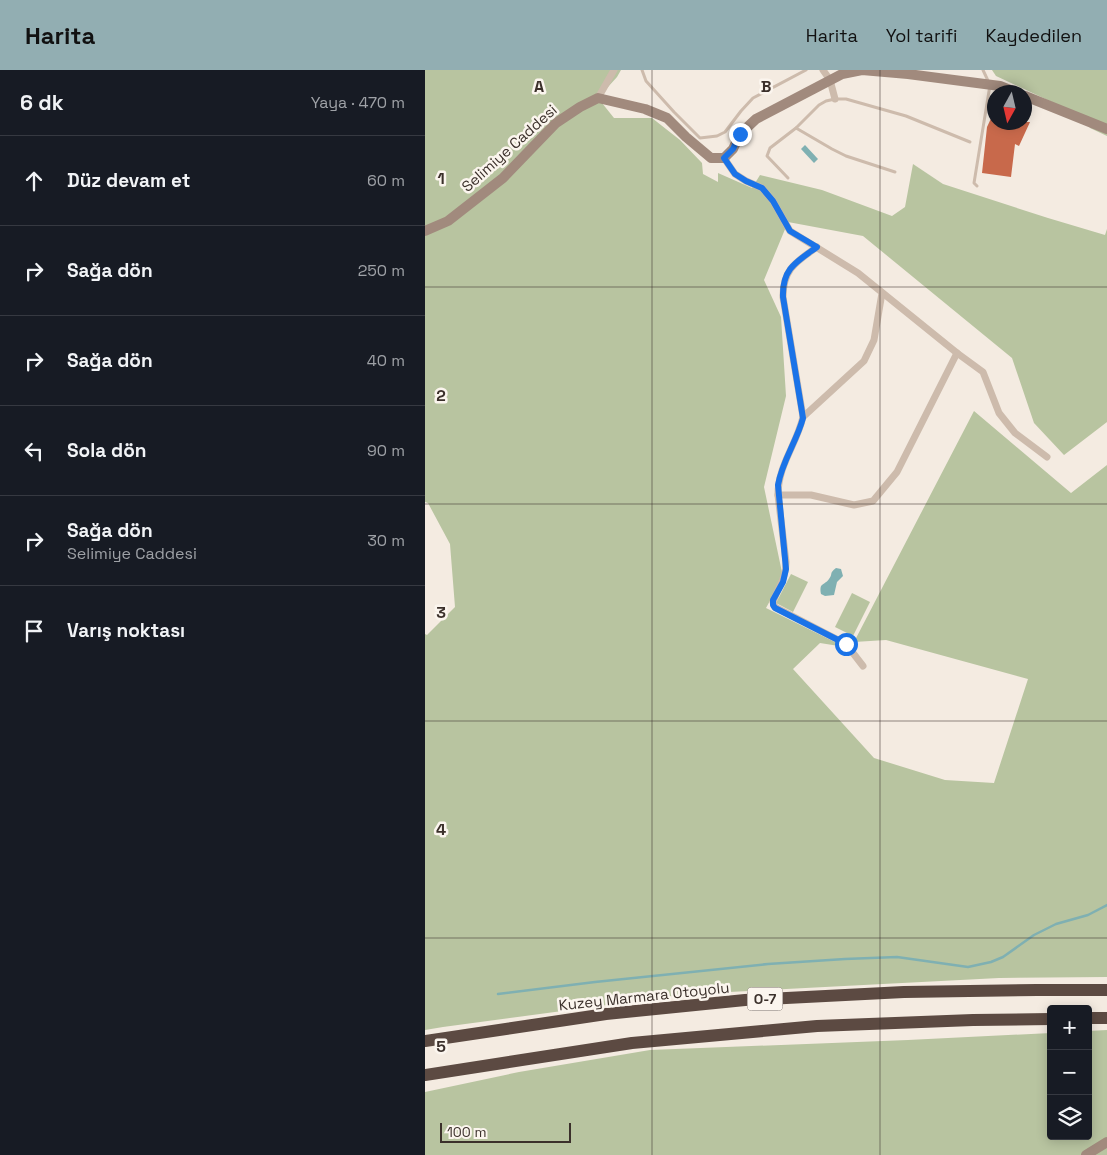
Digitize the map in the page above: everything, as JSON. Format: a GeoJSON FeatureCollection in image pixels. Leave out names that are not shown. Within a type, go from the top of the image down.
{"type":"FeatureCollection","features":[{"type":"Feature","properties":{"kind":"highway","name":"Kuzey Marmara Otoyolu"},"geometry":{"type":"LineString","coordinates":[[425,1041],[606,1014],[745,1000],[904,992],[1107,990]]}},
{"type":"Feature","properties":{"kind":"highway"},"geometry":{"type":"LineString","coordinates":[[1092,1018],[1107,1018]]}},
{"type":"Feature","properties":{"kind":"highway","name":"O-7"},"geometry":{"type":"LineString","coordinates":[[425,1075],[632,1042],[807,1026],[1047,1019]]}},
{"type":"Feature","properties":{"kind":"street"},"geometry":{"type":"LineString","coordinates":[[614,70],[598,98],[645,109],[667,118],[711,158],[724,158],[733,149],[740,134],[755,118],[842,74],[861,70],[908,72],[990,85]]}},
{"type":"Feature","properties":{"kind":"street"},"geometry":{"type":"LineString","coordinates":[[823,70],[830,80],[835,99]]}},
{"type":"Feature","properties":{"kind":"street","name":"Selimiye Caddesi"},"geometry":{"type":"LineString","coordinates":[[425,231],[448,221],[503,178],[555,123],[598,98]]}},
{"type":"Feature","properties":{"kind":"street"},"geometry":{"type":"LineString","coordinates":[[1032,99],[1107,129]]}},
{"type":"Feature","properties":{"kind":"street"},"geometry":{"type":"LineString","coordinates":[[724,158],[735,174],[762,188],[773,201],[790,231],[858,272],[983,372],[999,413],[1015,433],[1047,457]]}},
{"type":"Feature","properties":{"kind":"street"},"geometry":{"type":"LineString","coordinates":[[817,247],[789,270],[783,287],[783,297],[803,418],[780,475],[778,485],[786,569],[783,582],[773,600],[773,605],[775,608],[846,644],[863,666]]}},
{"type":"Feature","properties":{"kind":"street"},"geometry":{"type":"LineString","coordinates":[[803,418],[864,361],[874,340],[882,293]]}},
{"type":"Feature","properties":{"kind":"street"},"geometry":{"type":"LineString","coordinates":[[778,495],[811,495],[854,505],[873,501],[897,472],[957,353]]}},
{"type":"Feature","properties":{"kind":"street"},"geometry":{"type":"LineString","coordinates":[[1086,1155],[1107,1142]]}},
{"type":"Feature","properties":{"kind":"lane"},"geometry":{"type":"LineString","coordinates":[[642,70],[645,81],[701,138],[717,136],[725,132],[753,98],[806,70]]}},
{"type":"Feature","properties":{"kind":"lane"},"geometry":{"type":"LineString","coordinates":[[983,70],[990,85]]}},
{"type":"Feature","properties":{"kind":"lane"},"geometry":{"type":"LineString","coordinates":[[788,178],[767,156],[770,148],[796,128],[819,105],[835,99],[845,99],[906,116],[970,142]]}},
{"type":"Feature","properties":{"kind":"lane"},"geometry":{"type":"LineString","coordinates":[[977,186],[974,183],[987,103]]}},
{"type":"Feature","properties":{"kind":"lane"},"geometry":{"type":"LineString","coordinates":[[796,128],[846,156],[895,172]]}},
{"type":"Feature","properties":{"kind":"green space"},"geometry":{"type":"Polygon","coordinates":[[[425,70],[621,70],[598,98],[614,118],[652,118],[680,140],[702,163],[703,174],[718,182],[718,173],[752,188],[760,175],[822,190],[892,216],[905,207],[913,164],[943,184],[1105,235],[1107,229],[1107,422],[1064,455],[1034,423],[1012,358],[863,236],[788,222],[764,280],[781,317],[786,396],[764,487],[783,577],[766,608],[845,647],[820,643],[793,669],[874,758],[945,780],[994,783],[1028,679],[886,640],[854,642],[974,411],[1071,493],[1107,465],[1107,977],[999,978],[689,994],[425,1030],[425,634],[427,635],[455,607],[450,544],[428,503],[425,502],[425,70]]]}},
{"type":"Feature","properties":{"kind":"green space"},"geometry":{"type":"Polygon","coordinates":[[[992,70],[1107,70],[1107,136],[1090,128],[1084,117],[1032,93],[1032,85],[1015,85],[996,76],[992,70]]]}},
{"type":"Feature","properties":{"kind":"green space"},"geometry":{"type":"Polygon","coordinates":[[[791,574],[808,582],[793,612],[776,603],[791,574]]]}},
{"type":"Feature","properties":{"kind":"green space"},"geometry":{"type":"Polygon","coordinates":[[[852,593],[870,602],[853,636],[835,627],[852,593]]]}},
{"type":"Feature","properties":{"kind":"green space"},"geometry":{"type":"Polygon","coordinates":[[[1107,1030],[1107,1155],[425,1155],[425,1092],[519,1072],[650,1050],[1047,1033],[1047,1140],[1092,1140],[1092,1031],[1107,1030]]]}},
{"type":"Feature","properties":{"kind":"water"},"geometry":{"type":"Polygon","coordinates":[[[805,145],[818,159],[814,163],[801,149],[805,145]]]}},
{"type":"Feature","properties":{"kind":"water"},"geometry":{"type":"Polygon","coordinates":[[[836,568],[841,569],[843,576],[837,582],[834,595],[825,596],[821,594],[821,586],[829,579],[836,568]]]}},
{"type":"Feature","properties":{"kind":"building"},"geometry":{"type":"Polygon","coordinates":[[[987,127],[987,130],[1026,130],[1019,146],[1015,144],[1011,177],[982,173],[987,127]]]}},
{"type":"Feature","properties":{"kind":"waterway"},"geometry":{"type":"LineString","coordinates":[[498,994],[768,964],[845,959],[897,957],[968,967],[991,962],[1003,957],[1034,935],[1056,924],[1088,915],[1107,905]]}},
{"type":"Feature","properties":{"kind":"route"},"geometry":{"type":"LineString","coordinates":[[740,134],[733,149],[724,158],[729,166],[735,174],[762,188],[773,201],[790,231],[817,247],[789,270],[783,287],[783,297],[803,418],[780,475],[778,485],[786,569],[783,582],[773,600],[773,605],[775,608],[846,644]]}}]}
